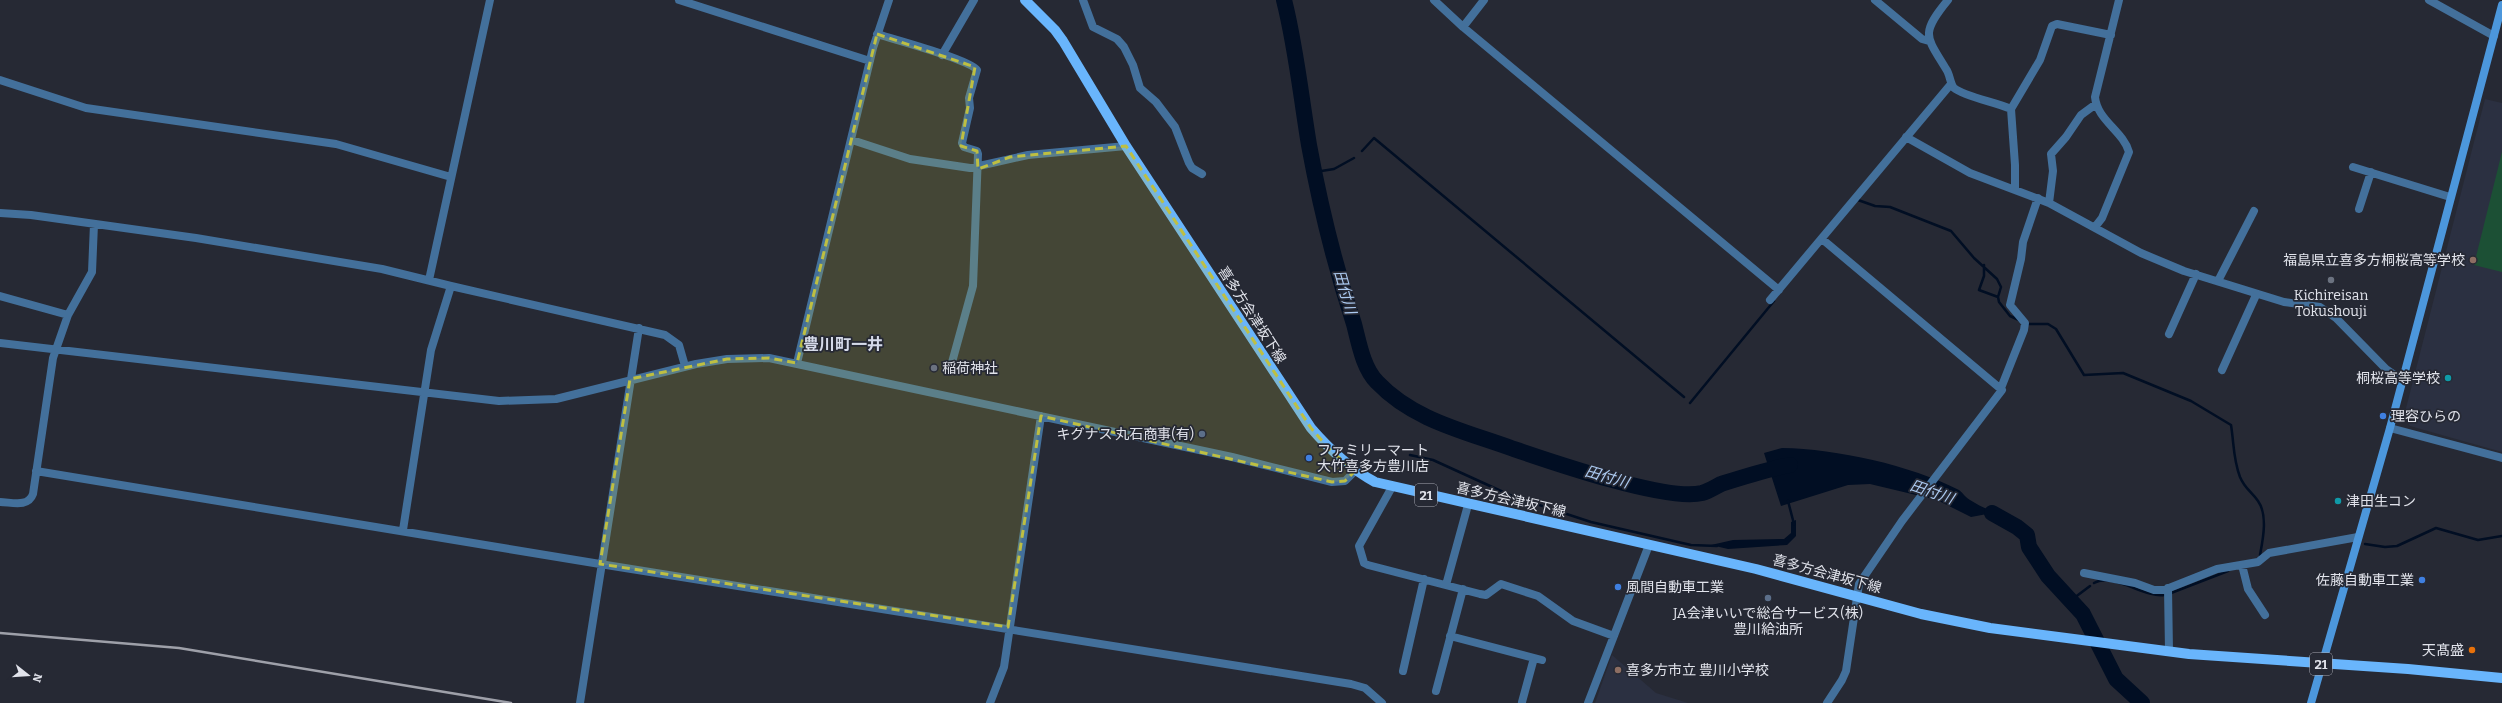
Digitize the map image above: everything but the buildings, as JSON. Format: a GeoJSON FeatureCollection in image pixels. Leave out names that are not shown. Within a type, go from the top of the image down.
{"type":"FeatureCollection","features":[{"type":"Feature","properties":{"kind":"main road","name":"喜多方会津坂下線"},"geometry":{"type":"LineString","coordinates":[[1025,0],[1050,25],[1063,41],[1126,146],[1311,428],[1331,451],[1355,471],[1375,482],[1392,487],[1756,569],[1940,618],[1990,628],[2169,651]]}},
{"type":"Feature","properties":{"kind":"main road","name":"21"},"geometry":{"type":"LineString","coordinates":[[2169,651],[2502,678]]}},
{"type":"Feature","properties":{"kind":"street"},"geometry":{"type":"LineString","coordinates":[[429,280],[450,177],[490,0]]}},
{"type":"Feature","properties":{"kind":"street"},"geometry":{"type":"LineString","coordinates":[[679,0],[870,61]]}},
{"type":"Feature","properties":{"kind":"street"},"geometry":{"type":"LineString","coordinates":[[797,362],[870,61],[877,34],[889,0]]}},
{"type":"Feature","properties":{"kind":"street"},"geometry":{"type":"LineString","coordinates":[[942,55],[974,0]]}},
{"type":"Feature","properties":{"kind":"street"},"geometry":{"type":"LineString","coordinates":[[1083,0],[1093,27],[1117,39],[1124,47],[1133,65],[1140,88],[1156,102],[1173,123],[1189,163],[1192,168],[1202,174]]}},
{"type":"Feature","properties":{"kind":"street"},"geometry":{"type":"LineString","coordinates":[[1434,0],[1463,27],[1779,290]]}},
{"type":"Feature","properties":{"kind":"street"},"geometry":{"type":"LineString","coordinates":[[1463,27],[1484,0]]}},
{"type":"Feature","properties":{"kind":"street"},"geometry":{"type":"LineString","coordinates":[[1875,0],[1922,39],[1929,40]]}},
{"type":"Feature","properties":{"kind":"street"},"geometry":{"type":"LineString","coordinates":[[1770,300],[1951,84],[1950,75],[1929,40],[1931,24],[1948,0]]}},
{"type":"Feature","properties":{"kind":"street"},"geometry":{"type":"LineString","coordinates":[[2095,227],[2102,218],[2129,152],[2124,140],[2111,127],[2096,104],[2095,98],[2119,0]]}},
{"type":"Feature","properties":{"kind":"street"},"geometry":{"type":"LineString","coordinates":[[2429,0],[2494,36]]}},
{"type":"Feature","properties":{"kind":"street"},"geometry":{"type":"LineString","coordinates":[[2311,703],[2390,428],[2502,5]]}},
{"type":"Feature","properties":{"kind":"street"},"geometry":{"type":"LineString","coordinates":[[2014,189],[2015,158],[2011,109],[2029,82],[2044,50],[2052,26],[2055,24],[2111,35]]}},
{"type":"Feature","properties":{"kind":"street"},"geometry":{"type":"LineString","coordinates":[[877,34],[972,65],[977,70],[969,98],[970,108],[962,143],[964,147],[977,151],[978,167],[973,286],[951,366]]}},
{"type":"Feature","properties":{"kind":"street"},"geometry":{"type":"LineString","coordinates":[[0,80],[86,108],[336,144],[450,177]]}},
{"type":"Feature","properties":{"kind":"street"},"geometry":{"type":"LineString","coordinates":[[1951,84],[1968,96],[1996,102],[2011,109]]}},
{"type":"Feature","properties":{"kind":"street"},"geometry":{"type":"LineString","coordinates":[[2049,203],[2053,171],[2052,151],[2066,138],[2081,115],[2096,104]]}},
{"type":"Feature","properties":{"kind":"street"},"geometry":{"type":"LineString","coordinates":[[1906,137],[1970,173],[2049,203],[2141,253],[2196,274],[2256,294],[2284,302],[2320,307],[2336,318],[2386,369],[2402,380]]}},
{"type":"Feature","properties":{"kind":"street"},"geometry":{"type":"LineString","coordinates":[[852,140],[924,162],[960,168],[978,167],[1010,157],[1126,146]]}},
{"type":"Feature","properties":{"kind":"street"},"geometry":{"type":"LineString","coordinates":[[2353,167],[2450,197]]}},
{"type":"Feature","properties":{"kind":"street"},"geometry":{"type":"LineString","coordinates":[[2359,209],[2371,172]]}},
{"type":"Feature","properties":{"kind":"street"},"geometry":{"type":"LineString","coordinates":[[1827,703],[1846,671],[1858,584],[1915,503],[2001,388],[2024,330],[2025,323],[2010,305],[2021,259],[2023,242],[2038,198]]}},
{"type":"Feature","properties":{"kind":"street"},"geometry":{"type":"LineString","coordinates":[[2218,281],[2254,211]]}},
{"type":"Feature","properties":{"kind":"street"},"geometry":{"type":"LineString","coordinates":[[0,213],[31,215],[94,224],[374,267],[665,335],[676,340],[682,351],[685,366]]}},
{"type":"Feature","properties":{"kind":"street"},"geometry":{"type":"LineString","coordinates":[[0,502],[25,503],[30,500],[56,349],[68,316],[92,272],[94,224]]}},
{"type":"Feature","properties":{"kind":"street"},"geometry":{"type":"LineString","coordinates":[[1822,239],[2001,388]]}},
{"type":"Feature","properties":{"kind":"street"},"geometry":{"type":"LineString","coordinates":[[2169,334],[2196,274]]}},
{"type":"Feature","properties":{"kind":"street"},"geometry":{"type":"LineString","coordinates":[[403,530],[431,350],[451,286]]}},
{"type":"Feature","properties":{"kind":"street"},"geometry":{"type":"LineString","coordinates":[[2222,370],[2256,294]]}},
{"type":"Feature","properties":{"kind":"street"},"geometry":{"type":"LineString","coordinates":[[0,296],[68,316]]}},
{"type":"Feature","properties":{"kind":"street"},"geometry":{"type":"LineString","coordinates":[[580,703],[600,564],[638,328]]}},
{"type":"Feature","properties":{"kind":"street"},"geometry":{"type":"LineString","coordinates":[[0,343],[487,400],[534,401],[582,394],[685,366],[727,359],[769,358],[797,362],[1232,457],[1332,482],[1345,481],[1355,471]]}},
{"type":"Feature","properties":{"kind":"street"},"geometry":{"type":"LineString","coordinates":[[990,703],[1004,667],[1008,627],[1041,416]]}},
{"type":"Feature","properties":{"kind":"street"},"geometry":{"type":"LineString","coordinates":[[2390,428],[2502,458]]}},
{"type":"Feature","properties":{"kind":"street"},"geometry":{"type":"LineString","coordinates":[[36,471],[403,530],[600,564],[1008,627],[1351,684],[1365,688],[1382,703]]}},
{"type":"Feature","properties":{"kind":"street"},"geometry":{"type":"LineString","coordinates":[[1392,487],[1358,546],[1364,563],[1486,595],[1501,584],[1532,594],[1573,621],[1614,636]]}},
{"type":"Feature","properties":{"kind":"street"},"geometry":{"type":"LineString","coordinates":[[1446,585],[1468,505]]}},
{"type":"Feature","properties":{"kind":"street"},"geometry":{"type":"LineString","coordinates":[[2084,573],[2134,583],[2154,590],[2168,588],[2217,569],[2258,562],[2269,553],[2358,537]]}},
{"type":"Feature","properties":{"kind":"street"},"geometry":{"type":"LineString","coordinates":[[1588,703],[1649,545]]}},
{"type":"Feature","properties":{"kind":"street"},"geometry":{"type":"LineString","coordinates":[[2242,565],[2248,589],[2265,615]]}},
{"type":"Feature","properties":{"kind":"street"},"geometry":{"type":"LineString","coordinates":[[1403,672],[1424,579]]}},
{"type":"Feature","properties":{"kind":"street"},"geometry":{"type":"LineString","coordinates":[[2168,588],[2169,651]]}},
{"type":"Feature","properties":{"kind":"street"},"geometry":{"type":"LineString","coordinates":[[1436,691],[1463,589]]}},
{"type":"Feature","properties":{"kind":"street"},"geometry":{"type":"LineString","coordinates":[[1450,636],[1538,659],[1522,702]]}},
{"type":"Feature","properties":{"kind":"highlighted area"},"geometry":{"type":"Polygon","coordinates":[[[877,34],[975,67],[961,146],[977,151],[978,169],[1010,157],[1126,146],[1311,428],[1331,451],[1355,471],[1345,481],[1332,482],[1041,416],[1008,627],[600,564],[630,379],[727,359],[769,358],[797,363],[877,34]]]}},
{"type":"Feature","properties":{"kind":"shaded area","name":"福島県立喜多方桐桜高等学校"},"geometry":{"type":"Polygon","coordinates":[[[2485,99],[2502,103],[2502,452],[2410,426],[2404,416],[2485,99]]]}},
{"type":"Feature","properties":{"kind":"shaded area","name":"喜多方市立 豊川小学校"},"geometry":{"type":"Polygon","coordinates":[[[1612,655],[1656,693],[1688,703],[1595,703],[1612,655]]]}},
{"type":"Feature","properties":{"kind":"green space"},"geometry":{"type":"Polygon","coordinates":[[[2502,152],[2502,272],[2474,265],[2502,152]]]}},
{"type":"Feature","properties":{"kind":"water"},"geometry":{"type":"Polygon","coordinates":[[[1782,448],[1826,451],[1849,455],[1896,466],[1918,473],[1959,490],[1969,499],[2004,518],[2014,527],[1987,514],[1971,517],[1937,500],[1870,484],[1848,485],[1781,506],[1764,453],[1782,448]]]}},
{"type":"Feature","properties":{"kind":"water"},"geometry":{"type":"Polygon","coordinates":[[[1796,520],[1796,536],[1787,545],[1728,549],[1711,545],[1733,540],[1784,539],[1791,533],[1791,522],[1796,520]]]}},
{"type":"Feature","properties":{"kind":"waterway","name":"田付川"},"geometry":{"type":"LineString","coordinates":[[1284,0],[1295,54],[1313,168],[1334,258],[1365,363],[1372,376],[1391,395],[1423,415],[1457,430],[1608,479],[1663,492],[1685,494],[1702,493],[1721,484],[1790,465]]}},
{"type":"Feature","properties":{"kind":"waterway"},"geometry":{"type":"LineString","coordinates":[[1362,151],[1374,138],[1684,397]]}},
{"type":"Feature","properties":{"kind":"waterway"},"geometry":{"type":"LineString","coordinates":[[1315,172],[1334,169],[1354,158]]}},
{"type":"Feature","properties":{"kind":"waterway"},"geometry":{"type":"LineString","coordinates":[[1858,200],[1875,206],[1890,207],[1951,231],[1974,258],[1997,279],[2001,287],[1998,297],[1999,302],[2010,316],[2021,321]]}},
{"type":"Feature","properties":{"kind":"waterway"},"geometry":{"type":"LineString","coordinates":[[1984,265],[1984,276],[1979,290],[1998,297]]}},
{"type":"Feature","properties":{"kind":"waterway"},"geometry":{"type":"LineString","coordinates":[[1690,403],[1774,301]]}},
{"type":"Feature","properties":{"kind":"waterway"},"geometry":{"type":"LineString","coordinates":[[2027,324],[2048,324],[2056,329],[2084,375],[2123,373],[2191,401],[2231,425],[2235,457],[2240,477],[2258,501],[2263,513],[2264,527],[2260,555]]}},
{"type":"Feature","properties":{"kind":"waterway"},"geometry":{"type":"LineString","coordinates":[[1410,455],[1433,460],[1512,496],[1591,522],[1691,545],[1717,546]]}},
{"type":"Feature","properties":{"kind":"waterway"},"geometry":{"type":"LineString","coordinates":[[1788,501],[1794,524]]}},
{"type":"Feature","properties":{"kind":"waterway","name":"田付川"},"geometry":{"type":"LineString","coordinates":[[1992,513],[2017,527],[2027,535],[2029,547],[2048,576],[2083,614],[2116,679],[2142,703]]}},
{"type":"Feature","properties":{"kind":"waterway"},"geometry":{"type":"LineString","coordinates":[[2365,544],[2385,547],[2397,546],[2436,528],[2478,540],[2502,536]]}},
{"type":"Feature","properties":{"kind":"waterway"},"geometry":{"type":"LineString","coordinates":[[2171,593],[2228,571]]}},
{"type":"Feature","properties":{"kind":"waterway"},"geometry":{"type":"LineString","coordinates":[[2094,583],[2101,580],[2110,581],[2148,593],[2164,595]]}},
{"type":"Feature","properties":{"kind":"waterway"},"geometry":{"type":"LineString","coordinates":[[2070,601],[2090,586]]}},
{"type":"Feature","properties":{"kind":"railway"},"geometry":{"type":"LineString","coordinates":[[0,633],[179,648],[511,703]]}},
{"type":"Feature","properties":{"kind":"place","name":"福島県立喜多方桐桜高等学校"},"geometry":{"type":"Point","coordinates":[2473,260]}},
{"type":"Feature","properties":{"kind":"place","name":"Kichireisan Tokushouji"},"geometry":{"type":"Point","coordinates":[2331,280]}},
{"type":"Feature","properties":{"kind":"place","name":"稲荷神社"},"geometry":{"type":"Point","coordinates":[934,368]}},
{"type":"Feature","properties":{"kind":"place","name":"桐桜高等学校"},"geometry":{"type":"Point","coordinates":[2448,378]}},
{"type":"Feature","properties":{"kind":"place","name":"理容ひらの"},"geometry":{"type":"Point","coordinates":[2383,416]}},
{"type":"Feature","properties":{"kind":"place","name":"キグナス 丸石商事(有)"},"geometry":{"type":"Point","coordinates":[1202,434]}},
{"type":"Feature","properties":{"kind":"place","name":"ファミリーマート 大竹喜多方豊川店"},"geometry":{"type":"Point","coordinates":[1309,458]}},
{"type":"Feature","properties":{"kind":"place","name":"津田生コン"},"geometry":{"type":"Point","coordinates":[2338,501]}},
{"type":"Feature","properties":{"kind":"place","name":"佐藤自動車工業"},"geometry":{"type":"Point","coordinates":[2422,580]}},
{"type":"Feature","properties":{"kind":"place","name":"風間自動車工業"},"geometry":{"type":"Point","coordinates":[1618,587]}},
{"type":"Feature","properties":{"kind":"place","name":"JA会津いいで総合サービス(株) 豊川給油所"},"geometry":{"type":"Point","coordinates":[1768,598]}},
{"type":"Feature","properties":{"kind":"place","name":"天髙盛"},"geometry":{"type":"Point","coordinates":[2472,650]}},
{"type":"Feature","properties":{"kind":"place","name":"喜多方市立 豊川小学校"},"geometry":{"type":"Point","coordinates":[1618,670]}},
{"type":"Feature","properties":{"kind":"district","name":"豊川町一井"},"geometry":{"type":"Point","coordinates":[843,344]}}]}
